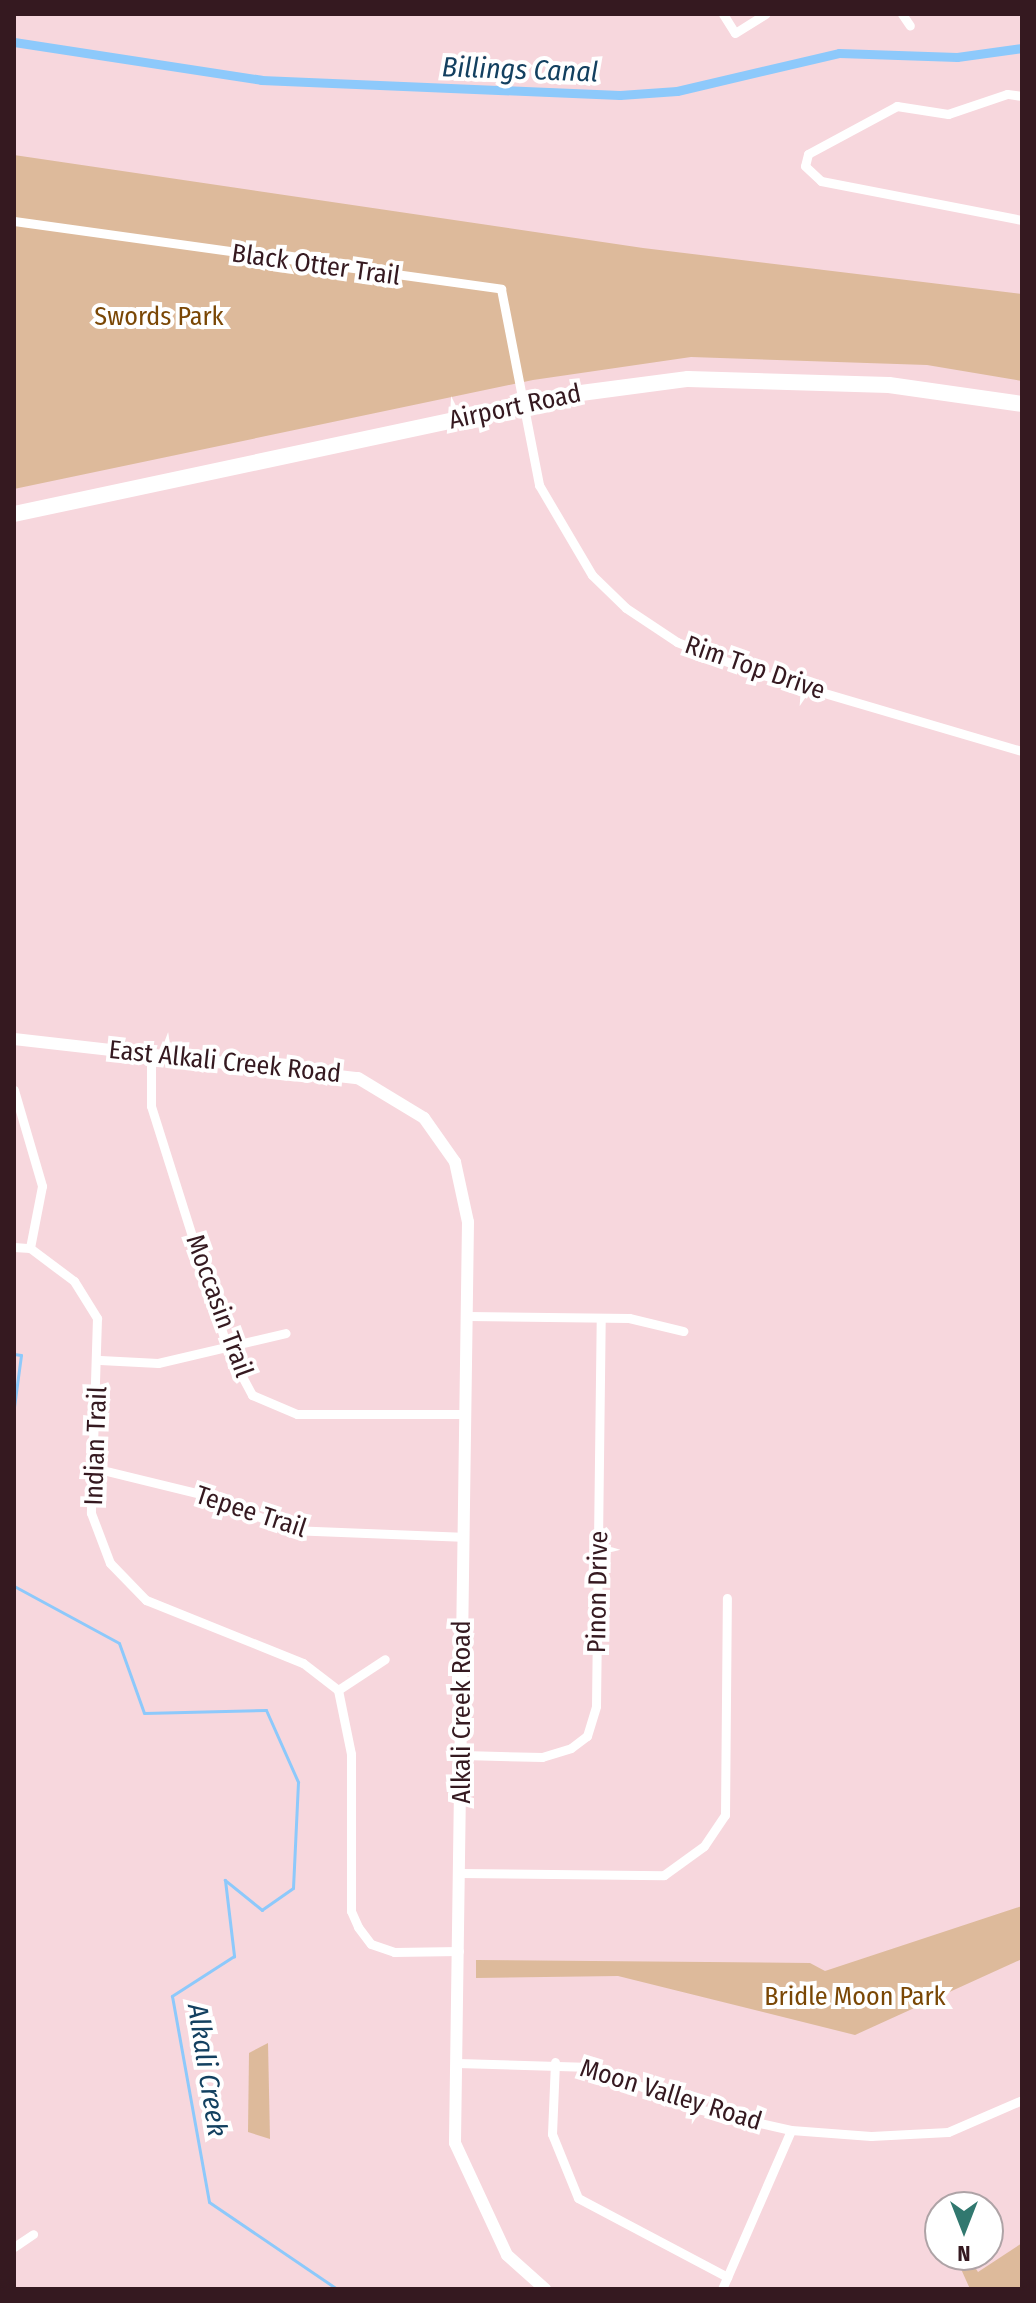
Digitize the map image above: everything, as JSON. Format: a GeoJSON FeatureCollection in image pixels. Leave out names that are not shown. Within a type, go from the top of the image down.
{"type":"FeatureCollection","features":[{"type":"Feature","properties":{"kind":"highway","name":"Airport Road"},"geometry":{"type":"LineString","coordinates":[[14,514],[520,406],[688,379],[755,376],[889,385],[1022,404]]}},
{"type":"Feature","properties":{"kind":"street"},"geometry":{"type":"LineString","coordinates":[[723,14],[735,33],[766,14]]}},
{"type":"Feature","properties":{"kind":"street"},"geometry":{"type":"LineString","coordinates":[[902,14],[910,26]]}},
{"type":"Feature","properties":{"kind":"street"},"geometry":{"type":"LineString","coordinates":[[1022,96],[1007,94],[948,114],[897,106],[808,154],[805,166],[821,181],[1022,220]]}},
{"type":"Feature","properties":{"kind":"street","name":"Black Otter Trail"},"geometry":{"type":"LineString","coordinates":[[14,221],[501,289],[520,406]]}},
{"type":"Feature","properties":{"kind":"street","name":"Rim Top Drive"},"geometry":{"type":"LineString","coordinates":[[520,406],[539,485],[592,575],[626,608],[677,642],[753,672],[1022,751]]}},
{"type":"Feature","properties":{"kind":"street","name":"East Alkali Creek Road"},"geometry":{"type":"LineString","coordinates":[[14,1039],[358,1078],[424,1118]]}},
{"type":"Feature","properties":{"kind":"street","name":"Moccasin Trail"},"geometry":{"type":"LineString","coordinates":[[151,1054],[151,1106],[228,1350],[252,1395],[297,1414],[465,1414]]}},
{"type":"Feature","properties":{"kind":"street"},"geometry":{"type":"LineString","coordinates":[[14,1090],[17,1121],[42,1186],[30,1248],[14,1247]]}},
{"type":"Feature","properties":{"kind":"street","name":"Alkali Creek Road"},"geometry":{"type":"LineString","coordinates":[[424,1118],[455,1162],[464,1190],[468,1316],[461,1537],[463,1755],[455,2143],[481,2211],[507,2255],[545,2289]]}},
{"type":"Feature","properties":{"kind":"street","name":"Indian Trail"},"geometry":{"type":"LineString","coordinates":[[30,1248],[82,1293],[97,1318],[100,1360],[90,1467],[91,1513],[110,1563],[146,1600],[303,1663],[338,1690]]}},
{"type":"Feature","properties":{"kind":"street"},"geometry":{"type":"LineString","coordinates":[[468,1316],[601,1318],[683,1331]]}},
{"type":"Feature","properties":{"kind":"street","name":"Pinon Drive"},"geometry":{"type":"LineString","coordinates":[[463,1755],[542,1757],[571,1748],[587,1736],[596,1706],[601,1318]]}},
{"type":"Feature","properties":{"kind":"street"},"geometry":{"type":"LineString","coordinates":[[100,1360],[158,1363],[228,1350],[286,1333]]}},
{"type":"Feature","properties":{"kind":"street","name":"Tepee Trail"},"geometry":{"type":"LineString","coordinates":[[90,1467],[213,1497],[290,1530],[461,1537]]}},
{"type":"Feature","properties":{"kind":"street"},"geometry":{"type":"LineString","coordinates":[[460,1873],[664,1875],[704,1846],[725,1815],[727,1598]]}},
{"type":"Feature","properties":{"kind":"street"},"geometry":{"type":"LineString","coordinates":[[385,1659],[338,1690],[351,1754],[351,1911],[371,1944],[394,1952],[459,1951]]}},
{"type":"Feature","properties":{"kind":"street"},"geometry":{"type":"LineString","coordinates":[[555,2062],[552,2134],[578,2198],[727,2277]]}},
{"type":"Feature","properties":{"kind":"street","name":"Moon Valley Road"},"geometry":{"type":"LineString","coordinates":[[457,2063],[555,2062],[791,2130],[948,2132],[1022,2100]]}},
{"type":"Feature","properties":{"kind":"street"},"geometry":{"type":"LineString","coordinates":[[722,2289],[791,2130]]}},
{"type":"Feature","properties":{"kind":"street"},"geometry":{"type":"LineString","coordinates":[[14,2247],[33,2234]]}},
{"type":"Feature","properties":{"kind":"green space","name":"Swords Park"},"geometry":{"type":"Polygon","coordinates":[[[14,155],[643,248],[1022,294],[1022,381],[927,365],[691,357],[533,380],[14,489],[14,155]]]}},
{"type":"Feature","properties":{"kind":"green space","name":"Bridle Moon Park"},"geometry":{"type":"Polygon","coordinates":[[[1022,1906],[1022,1959],[855,2035],[618,1976],[476,1978],[476,1960],[810,1963],[825,1971],[1022,1906]]]}},
{"type":"Feature","properties":{"kind":"green space"},"geometry":{"type":"Polygon","coordinates":[[[268,2043],[270,2139],[248,2132],[249,2053],[268,2043]]]}},
{"type":"Feature","properties":{"kind":"green space"},"geometry":{"type":"Polygon","coordinates":[[[1022,2243],[1022,2289],[970,2289],[962,2271],[1004,2271],[1004,2255],[1022,2243]]]}},
{"type":"Feature","properties":{"kind":"waterway","name":"Billings Canal"},"geometry":{"type":"LineString","coordinates":[[14,42],[261,80],[620,95],[677,91],[839,53],[957,57],[1022,48]]}},
{"type":"Feature","properties":{"kind":"waterway","name":"Alkali Creek"},"geometry":{"type":"LineString","coordinates":[[14,1354],[21,1355],[14,1407]]}},
{"type":"Feature","properties":{"kind":"waterway","name":"Alkali Creek"},"geometry":{"type":"LineString","coordinates":[[14,1586],[119,1643],[144,1713],[266,1710],[298,1782],[293,1888],[262,1910],[225,1880],[234,1956],[172,1996],[209,2202],[337,2289]]}}]}
